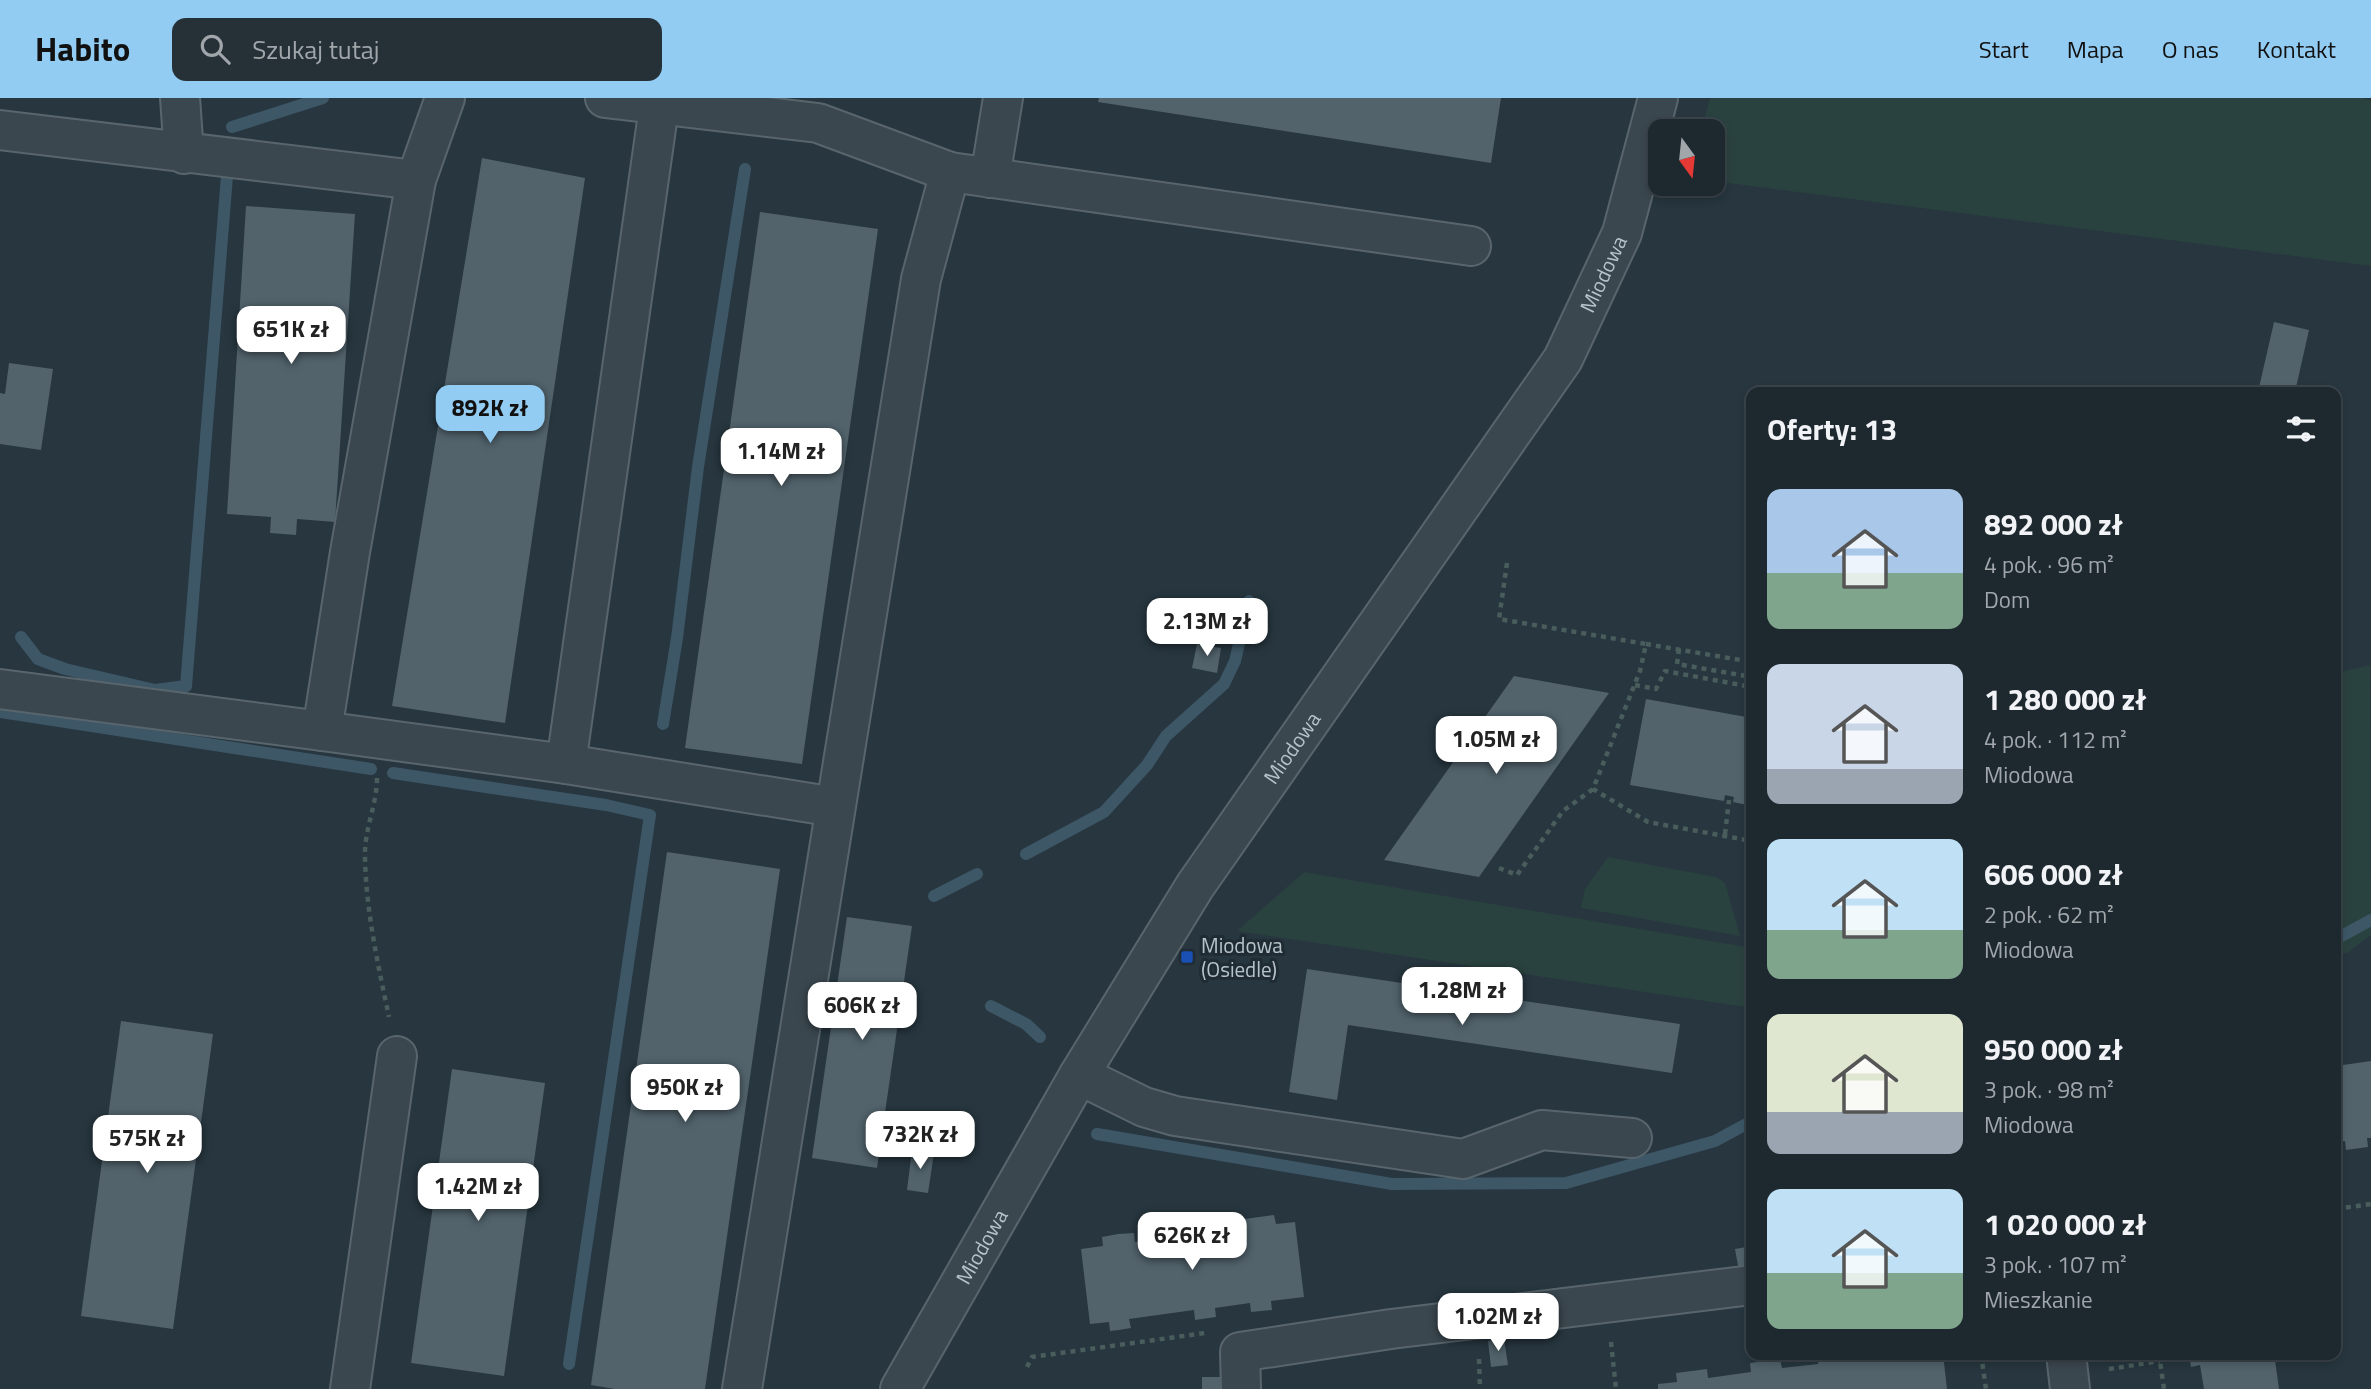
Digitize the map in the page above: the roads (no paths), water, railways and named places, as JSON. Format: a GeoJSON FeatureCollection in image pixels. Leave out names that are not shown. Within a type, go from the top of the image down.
{"type":"FeatureCollection","features":[{"type":"Feature","properties":{"kind":"street"},"geometry":{"type":"LineString","coordinates":[[180,98],[184,154]]}},
{"type":"Feature","properties":{"kind":"street"},"geometry":{"type":"LineString","coordinates":[[322,731],[350,552],[416,180],[445,98]]}},
{"type":"Feature","properties":{"kind":"street"},"geometry":{"type":"LineString","coordinates":[[605,98],[659,107],[818,123],[950,172],[1471,246]]}},
{"type":"Feature","properties":{"kind":"street"},"geometry":{"type":"LineString","coordinates":[[990,178],[1003,98]]}},
{"type":"Feature","properties":{"kind":"street","name":"Miodowa"},"geometry":{"type":"LineString","coordinates":[[901,1389],[1079,1075],[1195,886],[1563,359],[1622,233],[1658,98]]}},
{"type":"Feature","properties":{"kind":"street"},"geometry":{"type":"LineString","coordinates":[[566,764],[659,107]]}},
{"type":"Feature","properties":{"kind":"street"},"geometry":{"type":"LineString","coordinates":[[0,130],[416,180]]}},
{"type":"Feature","properties":{"kind":"street"},"geometry":{"type":"LineString","coordinates":[[742,1389],[835,807],[876,574],[921,279],[950,172]]}},
{"type":"Feature","properties":{"kind":"street"},"geometry":{"type":"LineString","coordinates":[[0,689],[566,764],[835,807]]}},
{"type":"Feature","properties":{"kind":"street"},"geometry":{"type":"LineString","coordinates":[[350,1389],[397,1056]]}},
{"type":"Feature","properties":{"kind":"street"},"geometry":{"type":"LineString","coordinates":[[1079,1075],[1144,1107],[1175,1116],[1463,1159],[1542,1130],[1632,1138]]}},
{"type":"Feature","properties":{"kind":"street"},"geometry":{"type":"LineString","coordinates":[[1241,1389],[1240,1352],[1391,1329],[1746,1286]]}},
{"type":"Feature","properties":{"kind":"waterway"},"geometry":{"type":"LineString","coordinates":[[232,127],[323,98]]}},
{"type":"Feature","properties":{"kind":"waterway"},"geometry":{"type":"LineString","coordinates":[[663,724],[677,638],[698,467],[745,169]]}},
{"type":"Feature","properties":{"kind":"waterway"},"geometry":{"type":"LineString","coordinates":[[21,637],[38,659],[65,669],[155,690],[186,686],[227,176]]}},
{"type":"Feature","properties":{"kind":"waterway"},"geometry":{"type":"LineString","coordinates":[[1026,854],[1104,812],[1147,765],[1166,736],[1224,684],[1235,661],[1249,601]]}},
{"type":"Feature","properties":{"kind":"waterway"},"geometry":{"type":"LineString","coordinates":[[0,712],[371,769]]}},
{"type":"Feature","properties":{"kind":"waterway"},"geometry":{"type":"LineString","coordinates":[[393,773],[606,805],[650,815],[569,1364]]}},
{"type":"Feature","properties":{"kind":"waterway"},"geometry":{"type":"LineString","coordinates":[[934,896],[977,874]]}},
{"type":"Feature","properties":{"kind":"waterway"},"geometry":{"type":"LineString","coordinates":[[2341,936],[2371,920]]}},
{"type":"Feature","properties":{"kind":"waterway"},"geometry":{"type":"LineString","coordinates":[[991,1006],[1026,1024],[1040,1037]]}},
{"type":"Feature","properties":{"kind":"waterway"},"geometry":{"type":"LineString","coordinates":[[1097,1134],[1392,1184],[1566,1183],[1715,1141],[1746,1124]]}},
{"type":"Feature","properties":{"kind":"place","name":"Miodowa (Osiedle)"},"geometry":{"type":"Point","coordinates":[1187,957]}}]}
